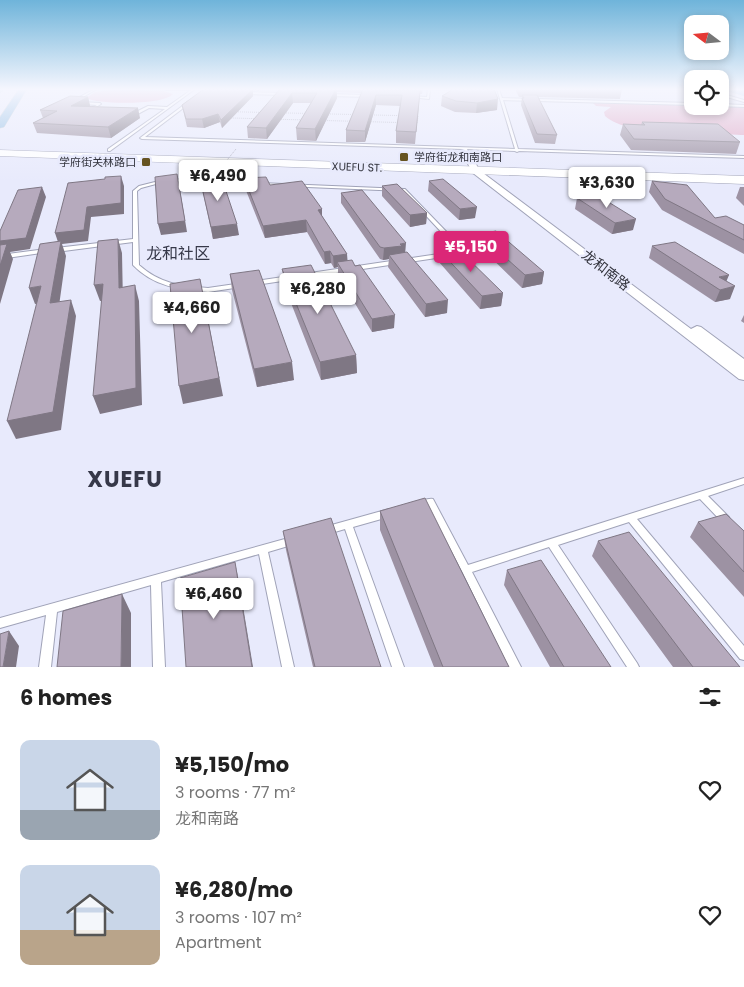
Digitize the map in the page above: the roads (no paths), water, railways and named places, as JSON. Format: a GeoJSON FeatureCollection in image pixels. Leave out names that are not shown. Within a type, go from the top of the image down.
{"type":"FeatureCollection","features":[{"type":"Feature","properties":{"kind":"main road","name":"XUEFU ST."},"geometry":{"type":"LineString","coordinates":[[0,146],[744,180]]}},
{"type":"Feature","properties":{"kind":"main road","name":"XUEFU ST."},"geometry":{"type":"LineString","coordinates":[[0,153],[478,167],[744,172]]}},
{"type":"Feature","properties":{"kind":"street","name":"龙和南路"},"geometry":{"type":"LineString","coordinates":[[478,167],[744,365]]}},
{"type":"Feature","properties":{"kind":"street","name":"龙和南路"},"geometry":{"type":"LineString","coordinates":[[478,167],[744,376]]}},
{"type":"Feature","properties":{"kind":"lane"},"geometry":{"type":"LineString","coordinates":[[109,150],[150,120]]}},
{"type":"Feature","properties":{"kind":"lane"},"geometry":{"type":"LineString","coordinates":[[166,120],[142,138],[744,157]]}},
{"type":"Feature","properties":{"kind":"lane"},"geometry":{"type":"LineString","coordinates":[[508,120],[517,150]]}},
{"type":"Feature","properties":{"kind":"lane"},"geometry":{"type":"LineString","coordinates":[[465,149],[478,167],[486,150]]}},
{"type":"Feature","properties":{"kind":"lane"},"geometry":{"type":"LineString","coordinates":[[183,180],[404,190],[463,252],[200,289],[167,285],[145,275],[136,266],[135,240],[135,191],[153,182],[183,180]]}},
{"type":"Feature","properties":{"kind":"lane"},"geometry":{"type":"LineString","coordinates":[[0,257],[135,240]]}},
{"type":"Feature","properties":{"kind":"lane"},"geometry":{"type":"LineString","coordinates":[[466,570],[744,481]]}},
{"type":"Feature","properties":{"kind":"lane"},"geometry":{"type":"LineString","coordinates":[[701,494],[732,526]]}},
{"type":"Feature","properties":{"kind":"lane"},"geometry":{"type":"LineString","coordinates":[[319,533],[430,502],[515,667]]}},
{"type":"Feature","properties":{"kind":"lane"},"geometry":{"type":"LineString","coordinates":[[630,517],[744,655]]}},
{"type":"Feature","properties":{"kind":"lane"},"geometry":{"type":"LineString","coordinates":[[348,525],[398,667]]}},
{"type":"Feature","properties":{"kind":"lane"},"geometry":{"type":"LineString","coordinates":[[0,623],[301,538]]}},
{"type":"Feature","properties":{"kind":"lane"},"geometry":{"type":"LineString","coordinates":[[551,542],[633,667]]}},
{"type":"Feature","properties":{"kind":"lane"},"geometry":{"type":"LineString","coordinates":[[263,549],[288,667]]}},
{"type":"Feature","properties":{"kind":"lane"},"geometry":{"type":"LineString","coordinates":[[156,579],[159,667]]}},
{"type":"Feature","properties":{"kind":"lane"},"geometry":{"type":"LineString","coordinates":[[45,667],[52,608]]}},
{"type":"Feature","properties":{"kind":"place","name":"学府街龙和南路口"},"geometry":{"type":"Point","coordinates":[404,157]}},
{"type":"Feature","properties":{"kind":"place","name":"学府街关林路口"},"geometry":{"type":"Point","coordinates":[146,162]}},
{"type":"Feature","properties":{"kind":"district","name":"龙和社区"},"geometry":{"type":"Point","coordinates":[178,253]}},
{"type":"Feature","properties":{"kind":"district","name":"XUEFU"},"geometry":{"type":"Point","coordinates":[125,479]}}]}
